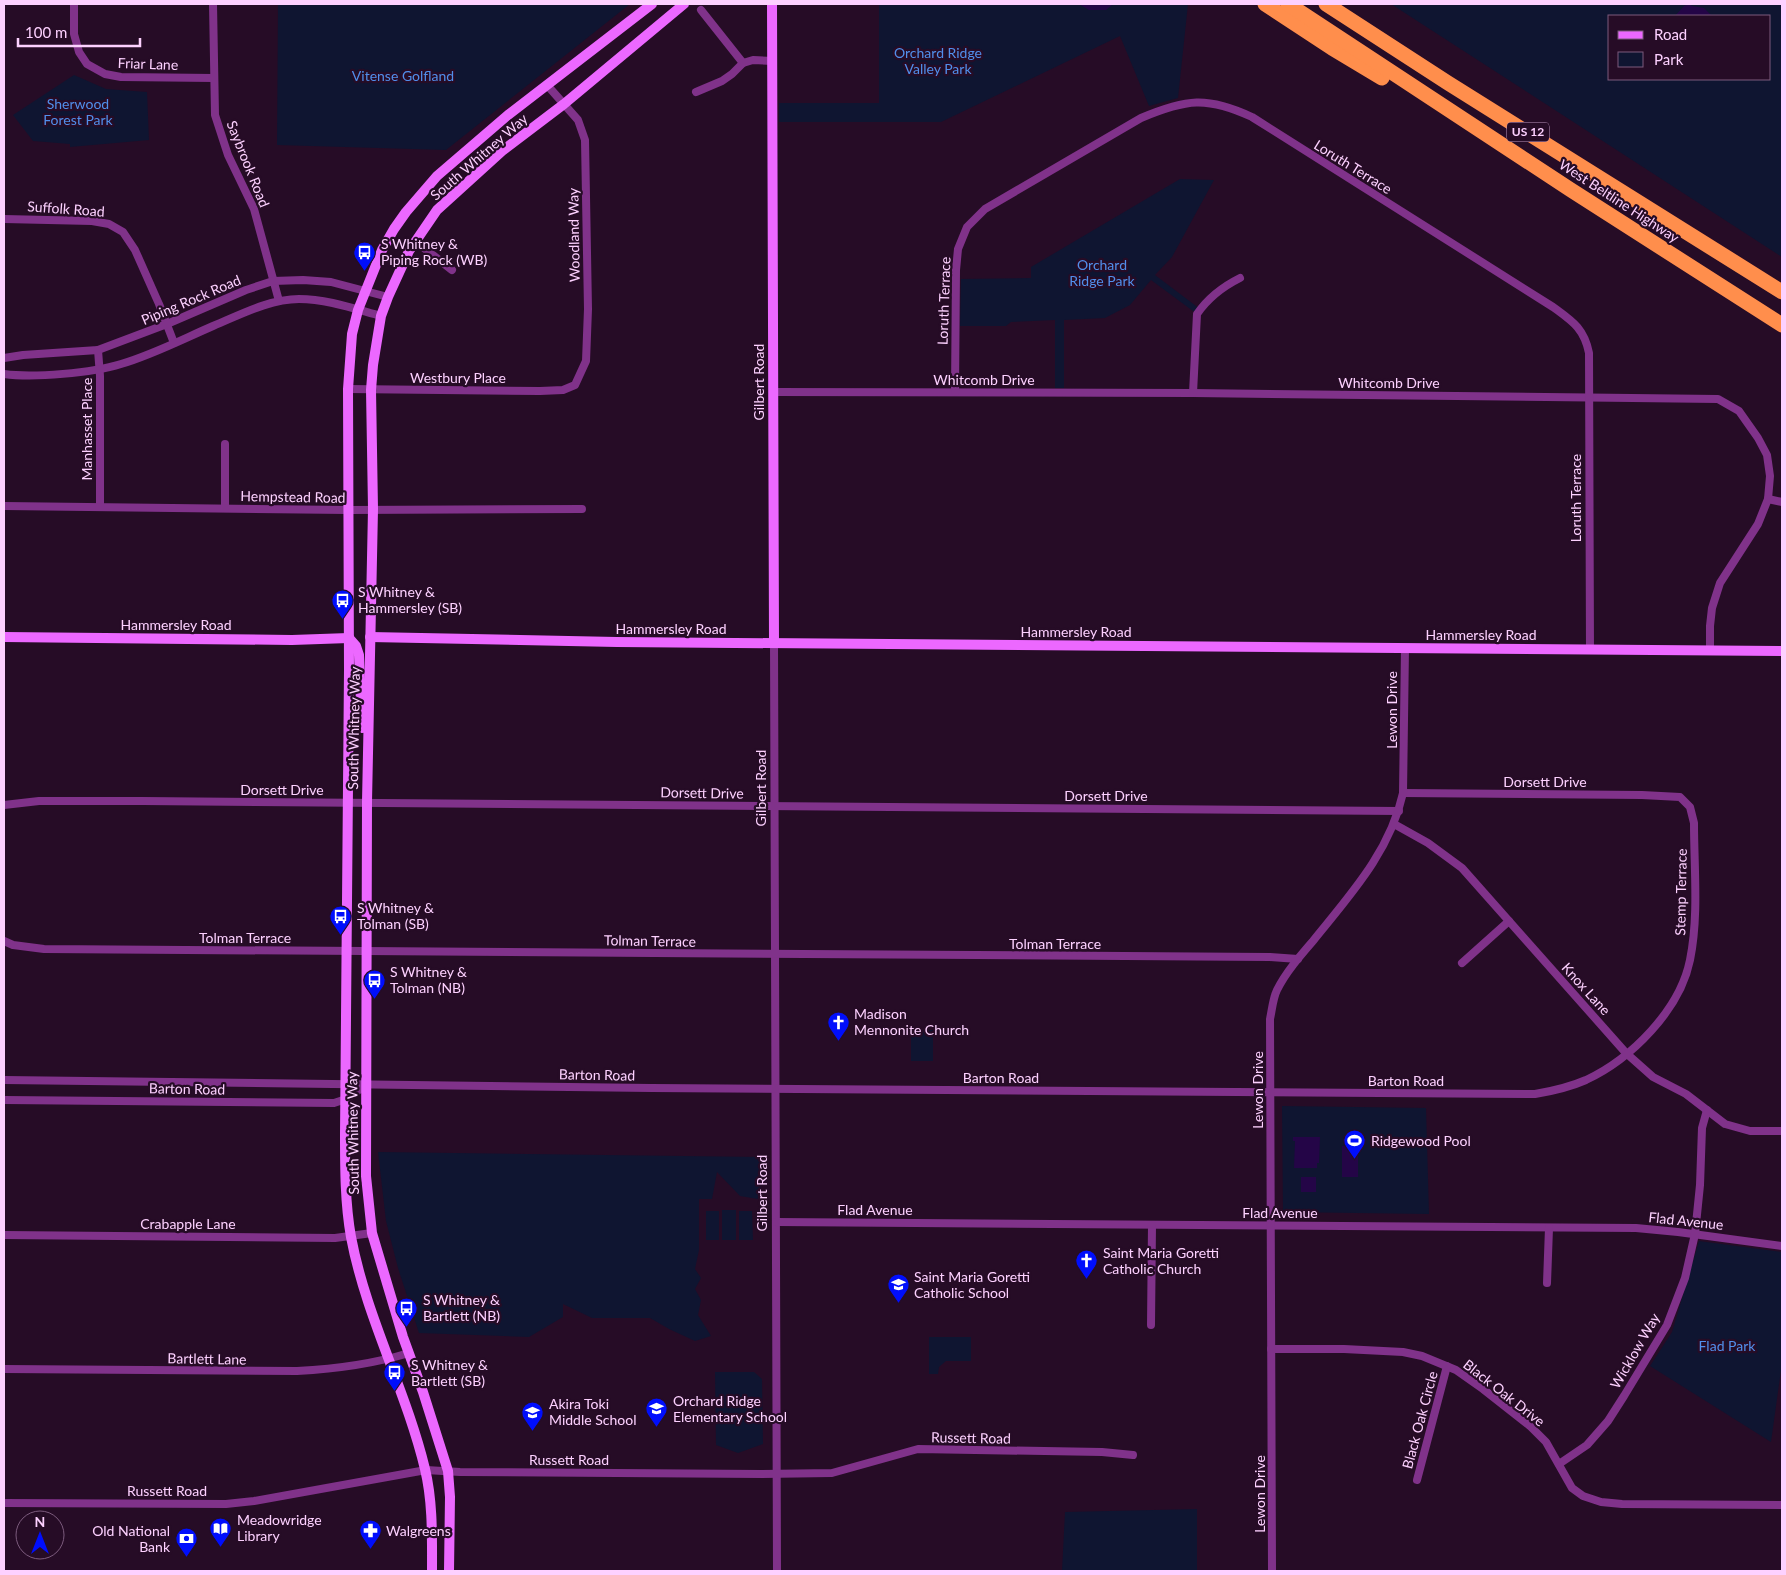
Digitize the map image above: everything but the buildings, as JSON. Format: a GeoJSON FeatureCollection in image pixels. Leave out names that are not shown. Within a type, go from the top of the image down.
{"type":"FeatureCollection","features":[{"type":"Feature","properties":{"kind":"highway"},"geometry":{"type":"LineString","coordinates":[[1265,4],[1332,48],[1571,190]]}},
{"type":"Feature","properties":{"kind":"highway","name":"West Beltline Highway"},"geometry":{"type":"LineString","coordinates":[[1288,4],[1571,190],[1782,325]]}},
{"type":"Feature","properties":{"kind":"highway","name":"West Beltline Highway"},"geometry":{"type":"LineString","coordinates":[[1326,4],[1782,292]]}},
{"type":"Feature","properties":{"kind":"main road","name":"South Whitney Way"},"geometry":{"type":"LineString","coordinates":[[432,1571],[430,1502],[426,1470],[390,1359],[366,1294],[351,1236],[345,1166],[349,638],[348,389],[352,334],[365,290],[382,250],[406,212],[437,176],[501,121],[652,4]]}},
{"type":"Feature","properties":{"kind":"main road","name":"South Whitney Way"},"geometry":{"type":"LineString","coordinates":[[450,1571],[448,1471],[372,1233],[366,1176],[367,802],[373,509],[371,390],[373,365],[381,316],[388,297],[415,242],[437,210],[502,151],[564,104],[684,4]]}},
{"type":"Feature","properties":{"kind":"main road","name":"Gilbert Road"},"geometry":{"type":"LineString","coordinates":[[772,4],[774,643]]}},
{"type":"Feature","properties":{"kind":"main road","name":"Hammersley Road"},"geometry":{"type":"LineString","coordinates":[[4,637],[292,640],[349,638]]}},
{"type":"Feature","properties":{"kind":"main road","name":"Hammersley Road"},"geometry":{"type":"LineString","coordinates":[[370,637],[466,640],[1782,651]]}},
{"type":"Feature","properties":{"kind":"main road"},"geometry":{"type":"LineString","coordinates":[[349,638],[358,650],[362,730],[368,754]]}},
{"type":"Feature","properties":{"kind":"street","name":"Friar Lane"},"geometry":{"type":"LineString","coordinates":[[74,4],[74,34],[79,52],[87,64],[105,74],[121,77],[213,78]]}},
{"type":"Feature","properties":{"kind":"street","name":"Saybrook Road"},"geometry":{"type":"LineString","coordinates":[[213,4],[215,115],[228,155],[254,208],[279,301]]}},
{"type":"Feature","properties":{"kind":"street"},"geometry":{"type":"LineString","coordinates":[[701,10],[743,63]]}},
{"type":"Feature","properties":{"kind":"street"},"geometry":{"type":"LineString","coordinates":[[696,92],[722,81],[743,63],[754,60],[772,61]]}},
{"type":"Feature","properties":{"kind":"street","name":"Woodland Way"},"geometry":{"type":"LineString","coordinates":[[547,86],[578,120],[585,140],[588,309],[586,361],[575,385],[567,388]]}},
{"type":"Feature","properties":{"kind":"street","name":"Loruth Terrace"},"geometry":{"type":"LineString","coordinates":[[955,392],[956,270],[958,249],[967,227],[985,209],[1141,118],[1167,107],[1192,102],[1216,104],[1252,118],[1553,307],[1576,324],[1586,339],[1589,353],[1590,650]]}},
{"type":"Feature","properties":{"kind":"street","name":"Suffolk Road"},"geometry":{"type":"LineString","coordinates":[[4,219],[92,221],[109,224],[123,232],[135,250],[174,343]]}},
{"type":"Feature","properties":{"kind":"street"},"geometry":{"type":"LineString","coordinates":[[415,242],[452,270]]}},
{"type":"Feature","properties":{"kind":"street"},"geometry":{"type":"LineString","coordinates":[[1193,394],[1197,314],[1201,307],[1220,289],[1240,278]]}},
{"type":"Feature","properties":{"kind":"street","name":"Piping Rock Road"},"geometry":{"type":"LineString","coordinates":[[4,358],[98,350],[167,324],[246,290],[273,281],[303,280],[331,282],[388,297]]}},
{"type":"Feature","properties":{"kind":"street"},"geometry":{"type":"LineString","coordinates":[[4,374],[31,375],[85,372],[121,364],[279,301],[299,299],[322,301],[381,316]]}},
{"type":"Feature","properties":{"kind":"street","name":"Manhasset Place"},"geometry":{"type":"LineString","coordinates":[[98,350],[100,369],[100,508]]}},
{"type":"Feature","properties":{"kind":"street","name":"Westbury Place"},"geometry":{"type":"LineString","coordinates":[[348,389],[540,392],[567,388]]}},
{"type":"Feature","properties":{"kind":"street","name":"Whitcomb Drive"},"geometry":{"type":"LineString","coordinates":[[774,392],[1589,397],[1718,400],[1739,411],[1758,438],[1768,455],[1770,476],[1768,499],[1758,524],[1720,582],[1712,608],[1710,650]]}},
{"type":"Feature","properties":{"kind":"street"},"geometry":{"type":"LineString","coordinates":[[225,444],[225,508]]}},
{"type":"Feature","properties":{"kind":"street"},"geometry":{"type":"LineString","coordinates":[[1768,499],[1782,502]]}},
{"type":"Feature","properties":{"kind":"street","name":"Hempstead Road"},"geometry":{"type":"LineString","coordinates":[[4,506],[348,510],[582,509]]}},
{"type":"Feature","properties":{"kind":"street","name":"Gilbert Road"},"geometry":{"type":"LineString","coordinates":[[774,643],[777,1571]]}},
{"type":"Feature","properties":{"kind":"street","name":"Lewon Drive"},"geometry":{"type":"LineString","coordinates":[[1272,1571],[1270,1019],[1276,991],[1298,959],[1358,887],[1373,865],[1399,811],[1403,793],[1405,648]]}},
{"type":"Feature","properties":{"kind":"street","name":"Dorsett Drive"},"geometry":{"type":"LineString","coordinates":[[1403,793],[1642,795],[1680,797],[1685,802]]}},
{"type":"Feature","properties":{"kind":"street","name":"Dorsett Drive"},"geometry":{"type":"LineString","coordinates":[[4,806],[39,801],[367,802],[1399,811]]}},
{"type":"Feature","properties":{"kind":"street","name":"Stemp Terrace"},"geometry":{"type":"LineString","coordinates":[[1626,1053],[1649,1034],[1667,1011],[1680,988],[1690,962],[1694,930],[1694,823],[1690,806],[1685,802]]}},
{"type":"Feature","properties":{"kind":"street","name":"Knox Lane"},"geometry":{"type":"LineString","coordinates":[[1394,824],[1428,843],[1462,868],[1626,1053],[1653,1076],[1686,1094],[1725,1124],[1750,1131],[1782,1131]]}},
{"type":"Feature","properties":{"kind":"street"},"geometry":{"type":"LineString","coordinates":[[1462,963],[1510,921]]}},
{"type":"Feature","properties":{"kind":"street","name":"Tolman Terrace"},"geometry":{"type":"LineString","coordinates":[[4,941],[13,945],[44,949],[1298,959]]}},
{"type":"Feature","properties":{"kind":"street","name":"Barton Road"},"geometry":{"type":"LineString","coordinates":[[4,1080],[776,1089],[1535,1094],[1560,1089],[1587,1080],[1610,1066],[1626,1053]]}},
{"type":"Feature","properties":{"kind":"street","name":"Barton Road"},"geometry":{"type":"LineString","coordinates":[[4,1100],[334,1103],[346,1099],[366,1085]]}},
{"type":"Feature","properties":{"kind":"street","name":"Wicklow Way"},"geometry":{"type":"LineString","coordinates":[[1559,1464],[1587,1445],[1608,1421],[1667,1325],[1685,1278],[1695,1234],[1700,1185],[1702,1128],[1707,1110]]}},
{"type":"Feature","properties":{"kind":"street","name":"Flad Avenue"},"geometry":{"type":"LineString","coordinates":[[776,1222],[1636,1228],[1782,1246]]}},
{"type":"Feature","properties":{"kind":"street"},"geometry":{"type":"LineString","coordinates":[[1151,1325],[1152,1225]]}},
{"type":"Feature","properties":{"kind":"street"},"geometry":{"type":"LineString","coordinates":[[1547,1283],[1549,1228]]}},
{"type":"Feature","properties":{"kind":"street","name":"Crabapple Lane"},"geometry":{"type":"LineString","coordinates":[[4,1235],[336,1238],[372,1233]]}},
{"type":"Feature","properties":{"kind":"street","name":"Black Oak Drive"},"geometry":{"type":"LineString","coordinates":[[1271,1349],[1344,1349],[1403,1352],[1422,1356],[1456,1370],[1530,1426],[1546,1442],[1572,1488],[1583,1496],[1601,1502],[1622,1504],[1782,1505]]}},
{"type":"Feature","properties":{"kind":"street","name":"Bartlett Lane"},"geometry":{"type":"LineString","coordinates":[[4,1369],[297,1371],[330,1369],[390,1359],[409,1353]]}},
{"type":"Feature","properties":{"kind":"street","name":"Black Oak Circle"},"geometry":{"type":"LineString","coordinates":[[1417,1480],[1447,1366]]}},
{"type":"Feature","properties":{"kind":"street","name":"Russett Road"},"geometry":{"type":"LineString","coordinates":[[4,1503],[226,1504],[254,1501],[426,1470],[832,1473],[918,1450],[1102,1452],[1133,1455]]}},
{"type":"Feature","properties":{"kind":"green space","name":"Vitense Golfland"},"geometry":{"type":"Polygon","coordinates":[[[278,4],[630,4],[446,150],[277,145],[278,4]]]}},
{"type":"Feature","properties":{"kind":"green space","name":"Orchard Ridge Valley Park"},"geometry":{"type":"Polygon","coordinates":[[[879,4],[1188,4],[1178,98],[1149,106],[1120,36],[941,122],[779,122],[779,103],[879,103],[879,4]]]}},
{"type":"Feature","properties":{"kind":"green space"},"geometry":{"type":"Polygon","coordinates":[[[1391,4],[1782,4],[1782,257],[1391,4]]]}},
{"type":"Feature","properties":{"kind":"green space","name":"Sherwood Forest Park"},"geometry":{"type":"Polygon","coordinates":[[[74,75],[106,89],[147,92],[149,140],[70,147],[70,144],[33,141],[13,115],[74,75]]]}},
{"type":"Feature","properties":{"kind":"green space","name":"Orchard Ridge Park"},"geometry":{"type":"Polygon","coordinates":[[[1180,179],[1214,180],[1172,257],[1155,275],[1200,309],[1197,314],[1151,280],[1130,305],[1105,318],[1064,320],[1064,388],[1055,388],[1055,320],[1011,322],[1006,326],[960,326],[961,279],[1031,278],[1031,267],[1180,179]]]}},
{"type":"Feature","properties":{"kind":"green space"},"geometry":{"type":"Polygon","coordinates":[[[911,1030],[933,1030],[933,1061],[911,1061],[911,1030]]]}},
{"type":"Feature","properties":{"kind":"green space","name":"Ridgewood Pool"},"geometry":{"type":"Polygon","coordinates":[[[1282,1106],[1426,1108],[1429,1214],[1283,1212],[1282,1106]]]}},
{"type":"Feature","properties":{"kind":"green space"},"geometry":{"type":"Polygon","coordinates":[[[378,1152],[761,1157],[761,1194],[758,1199],[740,1196],[717,1172],[712,1199],[699,1199],[699,1250],[695,1269],[701,1278],[695,1289],[701,1300],[698,1315],[711,1336],[695,1341],[650,1318],[592,1318],[563,1304],[563,1317],[529,1337],[419,1333],[398,1268],[386,1221],[378,1152]]]}},
{"type":"Feature","properties":{"kind":"green space"},"geometry":{"type":"Polygon","coordinates":[[[722,1210],[736,1210],[736,1240],[722,1240],[722,1210]]]}},
{"type":"Feature","properties":{"kind":"green space"},"geometry":{"type":"Polygon","coordinates":[[[706,1211],[719,1211],[719,1240],[706,1240],[706,1211]]]}},
{"type":"Feature","properties":{"kind":"green space"},"geometry":{"type":"Polygon","coordinates":[[[739,1211],[752,1211],[753,1240],[739,1240],[739,1211]]]}},
{"type":"Feature","properties":{"kind":"green space","name":"Flad Park"},"geometry":{"type":"Polygon","coordinates":[[[1699,1241],[1782,1252],[1782,1363],[1771,1442],[1650,1366],[1672,1332],[1699,1241]]]}},
{"type":"Feature","properties":{"kind":"green space"},"geometry":{"type":"Polygon","coordinates":[[[929,1337],[971,1337],[971,1361],[946,1361],[939,1367],[938,1374],[929,1374],[929,1337]]]}},
{"type":"Feature","properties":{"kind":"green space"},"geometry":{"type":"Polygon","coordinates":[[[715,1372],[754,1372],[762,1379],[763,1444],[738,1453],[716,1445],[715,1372]]]}},
{"type":"Feature","properties":{"kind":"green space"},"geometry":{"type":"Polygon","coordinates":[[[1197,1509],[1197,1571],[1062,1571],[1065,1512],[1197,1509]]]}},
{"type":"Feature","properties":{"kind":"shaded area"},"geometry":{"type":"Polygon","coordinates":[[[1079,4],[1113,4],[1106,10],[1089,10],[1079,4]]]}},
{"type":"Feature","properties":{"kind":"shaded area"},"geometry":{"type":"Polygon","coordinates":[[[1689,4],[1704,8],[1711,15],[1676,15],[1684,6],[1689,4]]]}},
{"type":"Feature","properties":{"kind":"shaded area"},"geometry":{"type":"Polygon","coordinates":[[[1293,1137],[1320,1137],[1319,1163],[1317,1163],[1317,1168],[1294,1168],[1295,1141],[1293,1141],[1293,1137]]]}},
{"type":"Feature","properties":{"kind":"shaded area"},"geometry":{"type":"Polygon","coordinates":[[[1342,1146],[1358,1146],[1358,1177],[1342,1177],[1342,1146]]]}},
{"type":"Feature","properties":{"kind":"shaded area"},"geometry":{"type":"Polygon","coordinates":[[[1301,1177],[1316,1177],[1316,1192],[1301,1192],[1301,1177]]]}},
{"type":"Feature","properties":{"kind":"place","name":"S Whitney & Piping Rock (WB)"},"geometry":{"type":"Point","coordinates":[365,271]}},
{"type":"Feature","properties":{"kind":"place","name":"S Whitney & Hammersley (SB)"},"geometry":{"type":"Point","coordinates":[342,619]}},
{"type":"Feature","properties":{"kind":"place","name":"S Whitney & Tolman (SB)"},"geometry":{"type":"Point","coordinates":[341,935]}},
{"type":"Feature","properties":{"kind":"place","name":"S Whitney & Tolman (NB)"},"geometry":{"type":"Point","coordinates":[374,999]}},
{"type":"Feature","properties":{"kind":"place","name":"Madison Mennonite Church"},"geometry":{"type":"Point","coordinates":[838,1041]}},
{"type":"Feature","properties":{"kind":"place","name":"Ridgewood Pool"},"geometry":{"type":"Point","coordinates":[1355,1160]}},
{"type":"Feature","properties":{"kind":"place","name":"Saint Maria Goretti Catholic Church"},"geometry":{"type":"Point","coordinates":[1087,1280]}},
{"type":"Feature","properties":{"kind":"place","name":"Saint Maria Goretti Catholic School"},"geometry":{"type":"Point","coordinates":[898,1304]}},
{"type":"Feature","properties":{"kind":"place","name":"S Whitney & Bartlett (NB)"},"geometry":{"type":"Point","coordinates":[407,1327]}},
{"type":"Feature","properties":{"kind":"place","name":"S Whitney & Bartlett (SB)"},"geometry":{"type":"Point","coordinates":[395,1392]}},
{"type":"Feature","properties":{"kind":"place","name":"Orchard Ridge Elementary School"},"geometry":{"type":"Point","coordinates":[657,1428]}},
{"type":"Feature","properties":{"kind":"place","name":"Akira Toki Middle School"},"geometry":{"type":"Point","coordinates":[533,1431]}},
{"type":"Feature","properties":{"kind":"place","name":"Meadowridge Library"},"geometry":{"type":"Point","coordinates":[221,1547]}},
{"type":"Feature","properties":{"kind":"place","name":"Walgreens"},"geometry":{"type":"Point","coordinates":[370,1550]}},
{"type":"Feature","properties":{"kind":"place","name":"Old National Bank"},"geometry":{"type":"Point","coordinates":[186,1558]}}]}
